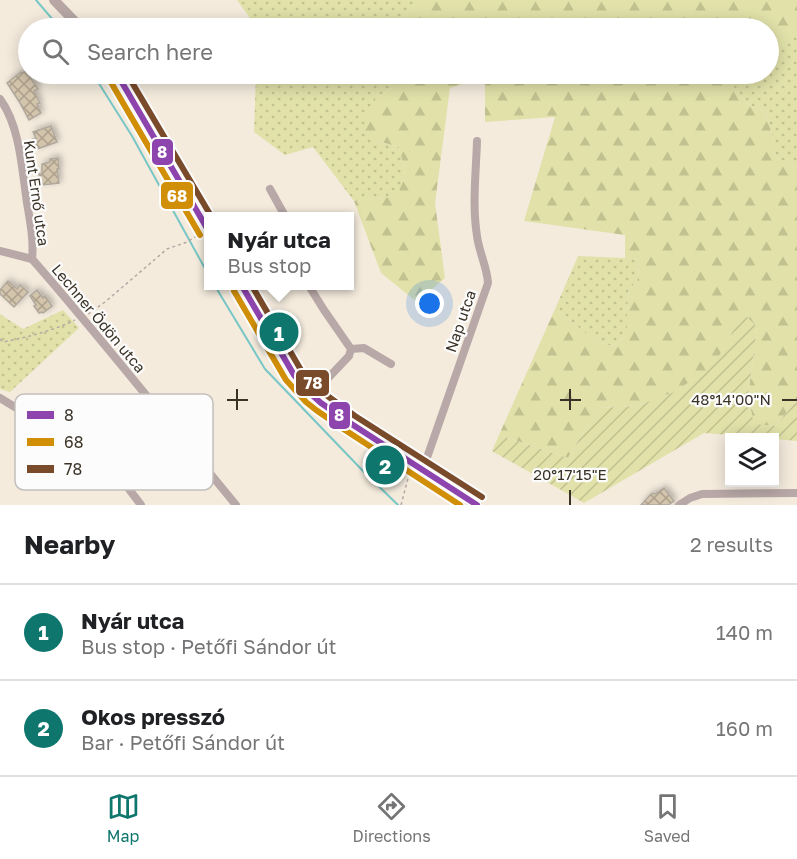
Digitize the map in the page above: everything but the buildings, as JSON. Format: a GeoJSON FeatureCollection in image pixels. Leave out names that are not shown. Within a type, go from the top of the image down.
{"type":"FeatureCollection","features":[{"type":"Feature","properties":{"kind":"street"},"geometry":{"type":"LineString","coordinates":[[54,0],[71,18]]}},
{"type":"Feature","properties":{"kind":"street"},"geometry":{"type":"LineString","coordinates":[[123,84],[204,223]]}},
{"type":"Feature","properties":{"kind":"street","name":"Kunt Ernő utca"},"geometry":{"type":"LineString","coordinates":[[0,99],[11,121],[20,150],[32,238],[32,259]]}},
{"type":"Feature","properties":{"kind":"street","name":"Nap utca"},"geometry":{"type":"LineString","coordinates":[[423,469],[488,283],[488,275],[478,247],[474,210],[477,141]]}},
{"type":"Feature","properties":{"kind":"street"},"geometry":{"type":"LineString","coordinates":[[270,189],[283,212]]}},
{"type":"Feature","properties":{"kind":"street"},"geometry":{"type":"LineString","coordinates":[[0,251],[32,259]]}},
{"type":"Feature","properties":{"kind":"street","name":"Lechner Ödön utca"},"geometry":{"type":"LineString","coordinates":[[32,259],[83,317],[144,394]]}},
{"type":"Feature","properties":{"kind":"street"},"geometry":{"type":"LineString","coordinates":[[244,290],[294,375],[312,395],[343,418],[477,505]]}},
{"type":"Feature","properties":{"kind":"street"},"geometry":{"type":"LineString","coordinates":[[312,290],[351,349]]}},
{"type":"Feature","properties":{"kind":"street"},"geometry":{"type":"LineString","coordinates":[[351,349],[364,348],[391,364]]}},
{"type":"Feature","properties":{"kind":"street"},"geometry":{"type":"LineString","coordinates":[[312,395],[349,356],[351,349]]}},
{"type":"Feature","properties":{"kind":"street"},"geometry":{"type":"LineString","coordinates":[[0,399],[15,408]]}},
{"type":"Feature","properties":{"kind":"street","name":"Lechner Ödön utca"},"geometry":{"type":"LineString","coordinates":[[213,477],[236,505]]}},
{"type":"Feature","properties":{"kind":"street"},"geometry":{"type":"LineString","coordinates":[[130,490],[141,505]]}},
{"type":"Feature","properties":{"kind":"street"},"geometry":{"type":"LineString","coordinates":[[679,505],[702,494],[797,492]]}},
{"type":"Feature","properties":{"kind":"path"},"geometry":{"type":"LineString","coordinates":[[0,339],[3,342],[28,337],[83,317],[105,302],[167,249],[193,239]]}},
{"type":"Feature","properties":{"kind":"path"},"geometry":{"type":"LineString","coordinates":[[401,504],[412,462]]}},
{"type":"Feature","properties":{"kind":"green space"},"geometry":{"type":"Polygon","coordinates":[[[237,0],[422,0],[402,18],[250,18],[237,0]]]}},
{"type":"Feature","properties":{"kind":"green space"},"geometry":{"type":"Polygon","coordinates":[[[422,0],[797,0],[796,35],[779,46],[779,18],[402,18],[422,0]]]}},
{"type":"Feature","properties":{"kind":"green space"},"geometry":{"type":"Polygon","coordinates":[[[797,32],[797,167],[775,157],[766,113],[748,104],[733,86],[734,84],[779,84],[779,46],[797,32]]]}},
{"type":"Feature","properties":{"kind":"green space"},"geometry":{"type":"Polygon","coordinates":[[[256,84],[394,84],[394,87],[374,99],[380,142],[399,147],[405,172],[399,193],[386,198],[354,201],[313,147],[285,155],[254,132],[256,84]]]}},
{"type":"Feature","properties":{"kind":"green space"},"geometry":{"type":"Polygon","coordinates":[[[394,84],[463,84],[450,88],[435,203],[445,278],[417,302],[381,273],[354,201],[386,198],[399,192],[405,172],[399,147],[381,142],[365,133],[365,119],[374,99],[394,87],[394,84]]]}},
{"type":"Feature","properties":{"kind":"green space"},"geometry":{"type":"Polygon","coordinates":[[[485,84],[734,84],[733,86],[748,104],[766,113],[775,157],[797,167],[797,399],[776,426],[754,425],[748,396],[757,327],[742,313],[724,349],[709,370],[674,392],[637,406],[598,408],[568,458],[499,435],[555,309],[597,342],[613,346],[627,335],[629,290],[639,278],[638,260],[625,258],[625,235],[524,221],[555,117],[485,122],[485,84]]]}},
{"type":"Feature","properties":{"kind":"green space"},"geometry":{"type":"Polygon","coordinates":[[[578,256],[638,260],[639,278],[629,290],[627,335],[613,346],[597,342],[555,309],[578,256]]]}},
{"type":"Feature","properties":{"kind":"green space"},"geometry":{"type":"Polygon","coordinates":[[[63,310],[79,328],[10,392],[0,389],[0,314],[23,329],[63,310]]]}},
{"type":"Feature","properties":{"kind":"green space"},"geometry":{"type":"Polygon","coordinates":[[[742,312],[757,327],[748,396],[754,424],[776,426],[797,399],[797,441],[779,439],[779,433],[704,433],[584,503],[492,451],[499,435],[568,458],[598,408],[637,406],[674,392],[708,370],[724,349],[742,312]]]}},
{"type":"Feature","properties":{"kind":"waterway"},"geometry":{"type":"LineString","coordinates":[[36,0],[51,18]]}},
{"type":"Feature","properties":{"kind":"waterway"},"geometry":{"type":"LineString","coordinates":[[99,84],[132,136],[204,267]]}},
{"type":"Feature","properties":{"kind":"waterway"},"geometry":{"type":"LineString","coordinates":[[217,290],[265,369],[398,505]]}},
{"type":"Feature","properties":{"kind":"transit line","name":"68"},"geometry":{"type":"LineString","coordinates":[[112,84],[200,235]]}},
{"type":"Feature","properties":{"kind":"transit line","name":"8"},"geometry":{"type":"LineString","coordinates":[[123,84],[204,223]]}},
{"type":"Feature","properties":{"kind":"transit line","name":"78"},"geometry":{"type":"LineString","coordinates":[[133,84],[209,212]]}},
{"type":"Feature","properties":{"kind":"transit line","name":"8"},"geometry":{"type":"LineString","coordinates":[[244,290],[294,375],[312,395],[350,423],[477,505]]}},
{"type":"Feature","properties":{"kind":"transit line","name":"78"},"geometry":{"type":"LineString","coordinates":[[254,290],[301,370],[318,389],[355,416],[482,497]]}},
{"type":"Feature","properties":{"kind":"transit line","name":"68"},"geometry":{"type":"LineString","coordinates":[[234,291],[286,380],[306,402],[460,505]]}},
{"type":"Feature","properties":{"kind":"place","name":"Nyár utca"},"geometry":{"type":"Point","coordinates":[279,332]}},
{"type":"Feature","properties":{"kind":"place","name":"Okos presszó"},"geometry":{"type":"Point","coordinates":[385,465]}}]}
